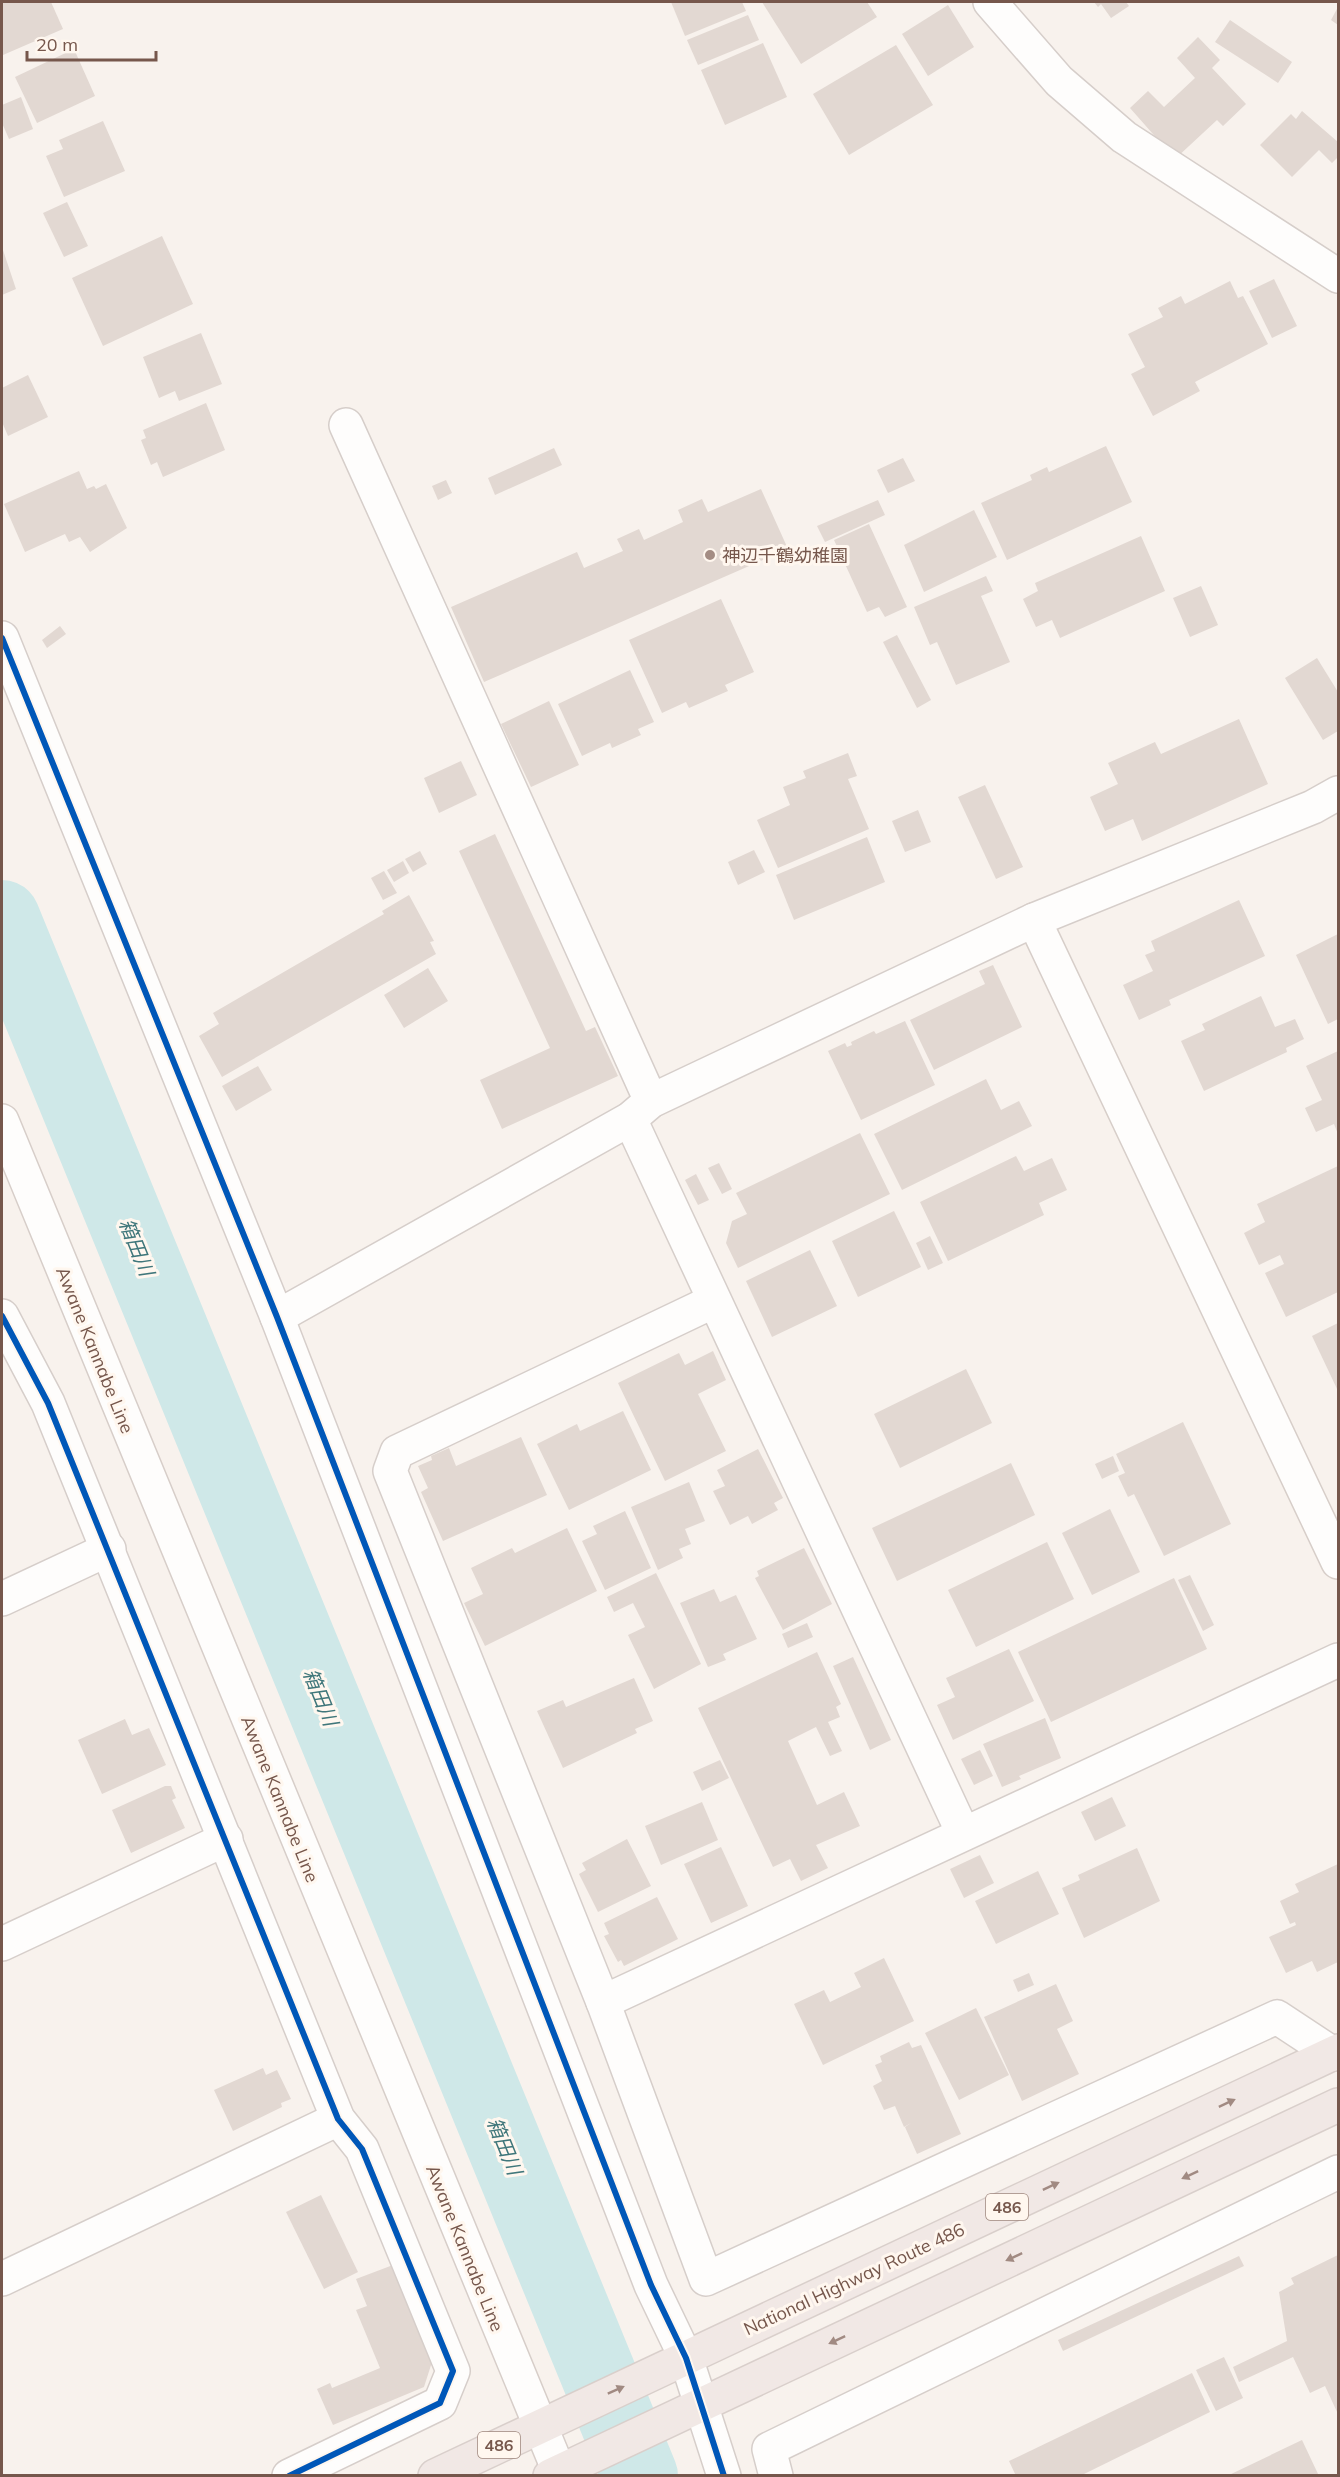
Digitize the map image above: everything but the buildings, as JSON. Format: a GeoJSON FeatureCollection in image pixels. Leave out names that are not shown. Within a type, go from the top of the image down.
{"type":"FeatureCollection","features":[{"type":"Feature","properties":{"kind":"highway","name":"National Highway Route 486"},"geometry":{"type":"LineString","coordinates":[[435,2475],[1336,2052]]}},
{"type":"Feature","properties":{"kind":"highway"},"geometry":{"type":"LineString","coordinates":[[563,2471],[1338,2105]]}},
{"type":"Feature","properties":{"kind":"street"},"geometry":{"type":"LineString","coordinates":[[990,2],[1059,81],[1124,137],[1338,276]]}},
{"type":"Feature","properties":{"kind":"street"},"geometry":{"type":"LineString","coordinates":[[346,425],[640,1110],[714,1301],[963,1833]]}},
{"type":"Feature","properties":{"kind":"street"},"geometry":{"type":"LineString","coordinates":[[2,638],[277,1317],[724,2475]]}},
{"type":"Feature","properties":{"kind":"street"},"geometry":{"type":"LineString","coordinates":[[277,1317],[640,1110],[1034,920],[1313,807],[1338,793]]}},
{"type":"Feature","properties":{"kind":"street"},"geometry":{"type":"LineString","coordinates":[[1034,920],[1338,1562]]}},
{"type":"Feature","properties":{"kind":"street","name":"Awane Kannabe Line"},"geometry":{"type":"LineString","coordinates":[[2,1121],[8,1158],[551,2420],[563,2471]]}},
{"type":"Feature","properties":{"kind":"street"},"geometry":{"type":"LineString","coordinates":[[714,1301],[397,1452],[390,1471],[603,2002],[706,2279],[1277,2017],[1336,2052]]}},
{"type":"Feature","properties":{"kind":"street"},"geometry":{"type":"LineString","coordinates":[[2,1316],[48,1403],[338,2119],[362,2149],[453,2371],[440,2403],[289,2475]]}},
{"type":"Feature","properties":{"kind":"street"},"geometry":{"type":"LineString","coordinates":[[2,1599],[109,1549]]}},
{"type":"Feature","properties":{"kind":"street"},"geometry":{"type":"LineString","coordinates":[[603,2002],[1338,1660]]}},
{"type":"Feature","properties":{"kind":"street"},"geometry":{"type":"LineString","coordinates":[[2,1944],[226,1839]]}},
{"type":"Feature","properties":{"kind":"street"},"geometry":{"type":"LineString","coordinates":[[2,2279],[338,2119]]}},
{"type":"Feature","properties":{"kind":"street"},"geometry":{"type":"LineString","coordinates":[[776,2475],[770,2449],[1338,2172]]}},
{"type":"Feature","properties":{"kind":"waterway","name":"箱田川"},"geometry":{"type":"LineString","coordinates":[[2,918],[640,2476]]}},
{"type":"Feature","properties":{"kind":"cycle path"},"geometry":{"type":"LineString","coordinates":[[2,638],[277,1317],[651,2285],[686,2358],[724,2476]]}},
{"type":"Feature","properties":{"kind":"cycle path"},"geometry":{"type":"LineString","coordinates":[[2,1316],[48,1403],[338,2119],[362,2149],[453,2371],[440,2403],[289,2476]]}},
{"type":"Feature","properties":{"kind":"place","name":"神辺千鶴幼稚園"},"geometry":{"type":"Point","coordinates":[710,555]}}]}
